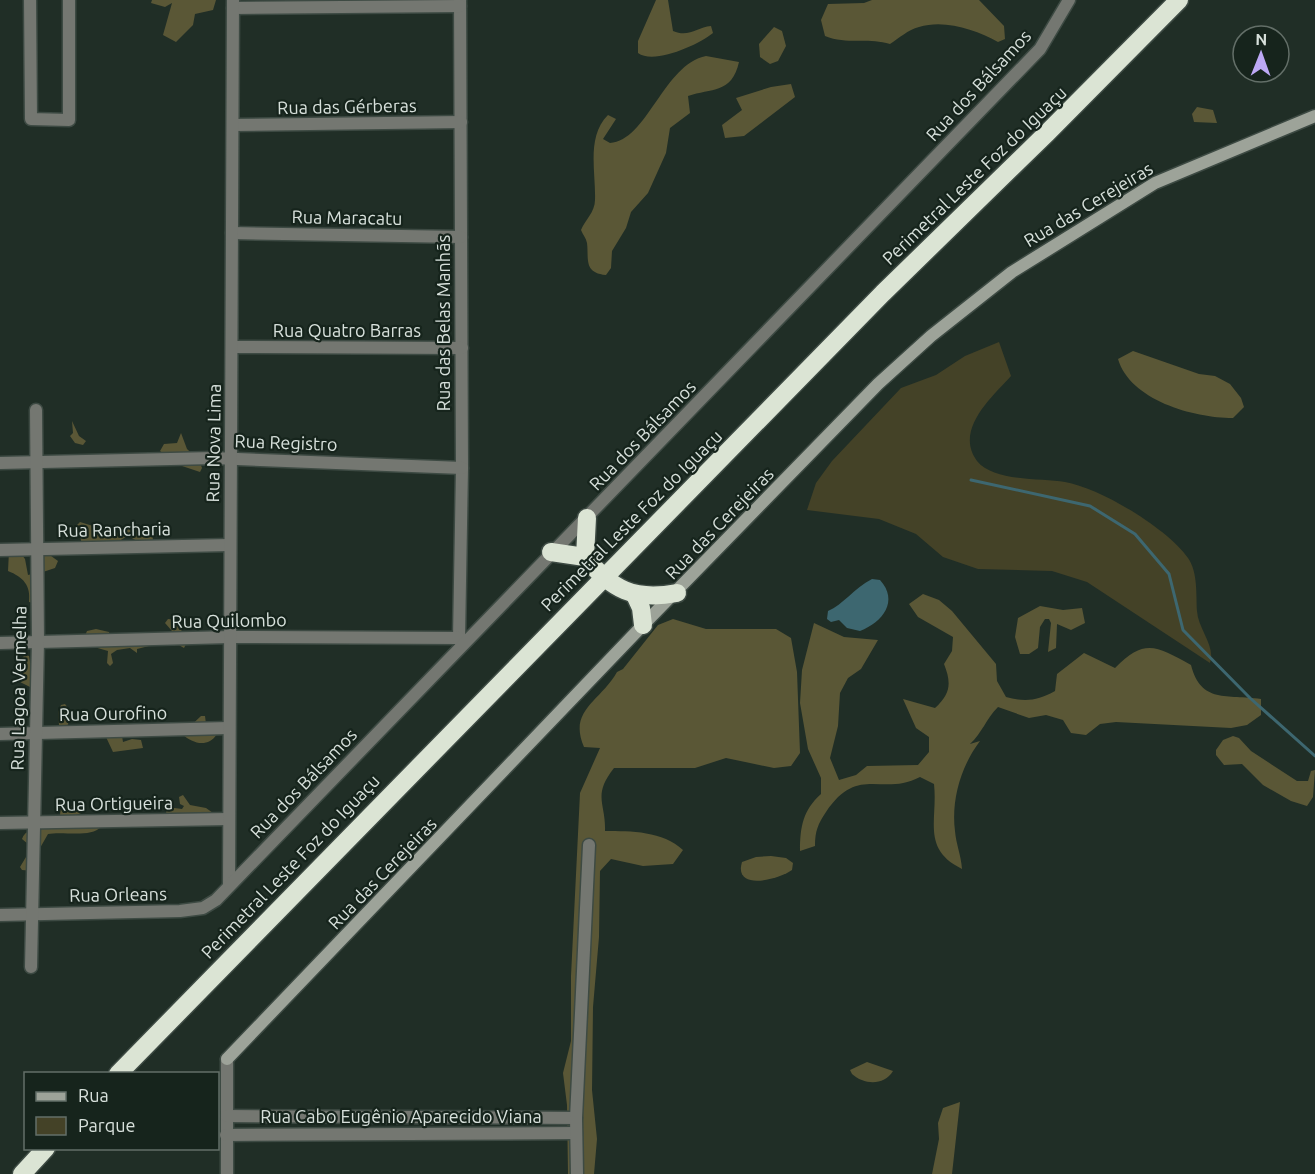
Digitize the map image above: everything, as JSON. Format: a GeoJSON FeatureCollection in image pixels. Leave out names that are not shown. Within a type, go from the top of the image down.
{"type":"FeatureCollection","features":[{"type":"Feature","properties":{"kind":"highway","name":"Perimetral Leste Foz do Iguaçu"},"geometry":{"type":"LineString","coordinates":[[120,1072],[883,293],[1047,134],[1179,0]]}},
{"type":"Feature","properties":{"kind":"highway"},"geometry":{"type":"LineString","coordinates":[[587,518],[585,557],[603,579],[635,595],[656,597],[677,592]]}},
{"type":"Feature","properties":{"kind":"highway"},"geometry":{"type":"LineString","coordinates":[[551,552],[585,557]]}},
{"type":"Feature","properties":{"kind":"highway"},"geometry":{"type":"LineString","coordinates":[[635,595],[641,608],[643,625]]}},
{"type":"Feature","properties":{"kind":"highway"},"geometry":{"type":"LineString","coordinates":[[22,1174],[45,1150]]}},
{"type":"Feature","properties":{"kind":"street"},"geometry":{"type":"LineString","coordinates":[[30,0],[31,119],[69,120],[69,0]]}},
{"type":"Feature","properties":{"kind":"street","name":"Rua dos Bálsamos"},"geometry":{"type":"LineString","coordinates":[[228,886],[460,641],[587,518],[1040,49],[1069,0]]}},
{"type":"Feature","properties":{"kind":"street"},"geometry":{"type":"LineString","coordinates":[[233,4],[460,3]]}},
{"type":"Feature","properties":{"kind":"street","name":"Rua das Belas Manhãs"},"geometry":{"type":"LineString","coordinates":[[460,3],[462,348],[460,641]]}},
{"type":"Feature","properties":{"kind":"street","name":"Rua Nova Lima"},"geometry":{"type":"LineString","coordinates":[[228,886],[233,4]]}},
{"type":"Feature","properties":{"kind":"street","name":"Rua das Cerejeiras"},"geometry":{"type":"LineString","coordinates":[[227,1116],[226,1059],[878,384],[931,336],[985,292],[1041,253],[1155,183],[1315,116]]}},
{"type":"Feature","properties":{"kind":"street","name":"Rua das Gérberas"},"geometry":{"type":"LineString","coordinates":[[234,125],[461,122]]}},
{"type":"Feature","properties":{"kind":"street","name":"Rua Maracatu"},"geometry":{"type":"LineString","coordinates":[[232,233],[461,237]]}},
{"type":"Feature","properties":{"kind":"street","name":"Rua Quatro Barras"},"geometry":{"type":"LineString","coordinates":[[232,347],[462,348]]}},
{"type":"Feature","properties":{"kind":"street","name":"Rua Lagoa Vermelha"},"geometry":{"type":"LineString","coordinates":[[31,967],[35,822],[34,733],[38,641],[36,410]]}},
{"type":"Feature","properties":{"kind":"street","name":"Rua Registro"},"geometry":{"type":"LineString","coordinates":[[0,463],[231,458],[462,468]]}},
{"type":"Feature","properties":{"kind":"street","name":"Rua Rancharia"},"geometry":{"type":"LineString","coordinates":[[0,550],[229,545]]}},
{"type":"Feature","properties":{"kind":"street","name":"Rua Quilombo"},"geometry":{"type":"LineString","coordinates":[[0,643],[231,637],[460,641]]}},
{"type":"Feature","properties":{"kind":"street","name":"Rua Ourofino"},"geometry":{"type":"LineString","coordinates":[[0,734],[228,728]]}},
{"type":"Feature","properties":{"kind":"street","name":"Rua Ortigueira"},"geometry":{"type":"LineString","coordinates":[[0,823],[228,819]]}},
{"type":"Feature","properties":{"kind":"street"},"geometry":{"type":"LineString","coordinates":[[577,1174],[576,1118],[589,844]]}},
{"type":"Feature","properties":{"kind":"street","name":"Rua Orleans"},"geometry":{"type":"LineString","coordinates":[[0,915],[203,908],[216,900],[228,886]]}},
{"type":"Feature","properties":{"kind":"street"},"geometry":{"type":"LineString","coordinates":[[227,1116],[227,1174]]}},
{"type":"Feature","properties":{"kind":"street","name":"Rua Cabo Eugênio Aparecido Viana"},"geometry":{"type":"LineString","coordinates":[[227,1116],[576,1118]]}},
{"type":"Feature","properties":{"kind":"street","name":"Rua Cabo Eugênio Aparecido Viana"},"geometry":{"type":"LineString","coordinates":[[226,1135],[576,1133]]}},
{"type":"Feature","properties":{"kind":"green space"},"geometry":{"type":"Polygon","coordinates":[[[999,342],[1011,376],[986,404],[973,426],[970,438],[971,449],[977,461],[985,468],[1006,476],[1065,482],[1096,492],[1132,511],[1165,534],[1178,546],[1191,564],[1196,584],[1198,618],[1211,650],[1210,663],[1087,582],[1052,571],[978,569],[943,557],[916,534],[879,519],[807,510],[816,483],[832,461],[901,388],[936,375],[965,356],[999,342]]]}},
{"type":"Feature","properties":{"kind":"shaded area"},"geometry":{"type":"Polygon","coordinates":[[[152,0],[216,0],[213,10],[195,14],[193,25],[176,42],[163,35],[172,3],[165,7],[151,3],[152,0]]]}},
{"type":"Feature","properties":{"kind":"shaded area"},"geometry":{"type":"Polygon","coordinates":[[[656,0],[668,0],[673,31],[688,33],[711,26],[713,33],[687,48],[665,55],[654,57],[638,53],[638,41],[656,0]]]}},
{"type":"Feature","properties":{"kind":"shaded area"},"geometry":{"type":"Polygon","coordinates":[[[872,0],[979,0],[1004,26],[1005,39],[998,42],[980,33],[939,24],[915,28],[890,44],[841,40],[825,36],[821,20],[828,4],[864,3],[872,0]]]}},
{"type":"Feature","properties":{"kind":"shaded area"},"geometry":{"type":"Polygon","coordinates":[[[774,27],[782,31],[786,46],[778,61],[770,64],[760,57],[759,44],[774,27]]]}},
{"type":"Feature","properties":{"kind":"shaded area"},"geometry":{"type":"Polygon","coordinates":[[[706,56],[739,62],[736,72],[726,85],[720,88],[688,96],[690,113],[670,128],[666,153],[648,193],[631,212],[626,228],[612,251],[611,268],[606,275],[599,274],[590,268],[587,243],[581,230],[595,204],[594,144],[601,124],[608,115],[616,119],[603,139],[610,143],[623,139],[646,117],[678,73],[691,62],[706,56]]]}},
{"type":"Feature","properties":{"kind":"shaded area"},"geometry":{"type":"Polygon","coordinates":[[[791,84],[795,97],[744,136],[725,138],[722,125],[742,110],[736,98],[771,87],[791,84]]]}},
{"type":"Feature","properties":{"kind":"shaded area"},"geometry":{"type":"Polygon","coordinates":[[[1197,107],[1213,110],[1217,123],[1194,122],[1192,114],[1197,107]]]}},
{"type":"Feature","properties":{"kind":"shaded area"},"geometry":{"type":"Polygon","coordinates":[[[1133,351],[1199,374],[1215,376],[1230,384],[1241,398],[1244,407],[1233,418],[1217,417],[1182,410],[1149,396],[1135,386],[1118,359],[1133,351]]]}},
{"type":"Feature","properties":{"kind":"shaded area"},"geometry":{"type":"Polygon","coordinates":[[[72,421],[79,436],[86,441],[83,445],[75,443],[70,436],[73,433],[72,421]]]}},
{"type":"Feature","properties":{"kind":"shaded area"},"geometry":{"type":"Polygon","coordinates":[[[181,433],[187,449],[199,460],[202,468],[200,472],[179,465],[160,451],[164,444],[177,443],[181,433]]]}},
{"type":"Feature","properties":{"kind":"shaded area"},"geometry":{"type":"Polygon","coordinates":[[[80,522],[93,526],[99,537],[104,532],[103,529],[107,528],[113,535],[128,527],[140,530],[143,527],[152,528],[153,541],[141,543],[128,536],[117,542],[82,544],[77,525],[80,522]]]}},
{"type":"Feature","properties":{"kind":"shaded area"},"geometry":{"type":"Polygon","coordinates":[[[13,543],[25,559],[28,575],[32,574],[35,557],[47,553],[58,561],[55,568],[43,572],[39,594],[45,602],[41,605],[29,602],[29,591],[25,582],[8,571],[9,551],[13,543]]]}},
{"type":"Feature","properties":{"kind":"shaded area"},"geometry":{"type":"Polygon","coordinates":[[[923,594],[939,600],[952,611],[996,664],[997,681],[1006,697],[1031,700],[1055,691],[1057,674],[1084,653],[1115,668],[1135,652],[1151,648],[1169,653],[1191,665],[1201,686],[1209,692],[1217,695],[1261,699],[1261,715],[1247,725],[1231,728],[1116,722],[1100,724],[1086,735],[1071,733],[1063,720],[1046,715],[1029,718],[998,707],[970,744],[980,741],[963,772],[956,795],[954,819],[962,869],[949,861],[936,843],[934,784],[920,777],[906,782],[860,785],[849,789],[823,816],[816,832],[815,846],[800,851],[806,813],[821,794],[821,778],[808,749],[800,703],[802,670],[814,623],[844,637],[878,640],[861,669],[848,678],[840,693],[838,726],[830,758],[839,780],[856,775],[867,766],[918,765],[929,752],[929,737],[916,728],[903,699],[935,708],[940,703],[947,693],[949,683],[944,664],[952,651],[953,637],[918,617],[909,604],[923,594]]]}},
{"type":"Feature","properties":{"kind":"shaded area"},"geometry":{"type":"Polygon","coordinates":[[[1040,606],[1063,610],[1082,608],[1085,623],[1071,630],[1057,624],[1056,648],[1048,652],[1051,623],[1049,619],[1045,619],[1040,627],[1038,648],[1029,654],[1020,654],[1015,637],[1018,618],[1040,606]]]}},
{"type":"Feature","properties":{"kind":"shaded area"},"geometry":{"type":"Polygon","coordinates":[[[168,619],[184,621],[181,632],[187,642],[184,648],[177,644],[172,631],[165,623],[168,619]]]}},
{"type":"Feature","properties":{"kind":"shaded area"},"geometry":{"type":"Polygon","coordinates":[[[673,619],[706,629],[776,629],[791,638],[797,672],[800,753],[791,766],[774,768],[726,758],[695,768],[614,768],[607,778],[602,793],[605,831],[646,833],[666,839],[683,850],[673,864],[643,866],[611,859],[600,871],[599,937],[593,1007],[592,1090],[597,1139],[594,1174],[568,1174],[567,1105],[563,1073],[571,1041],[571,976],[580,793],[600,748],[584,747],[580,724],[588,707],[617,672],[623,669],[658,625],[673,619]]]}},
{"type":"Feature","properties":{"kind":"shaded area"},"geometry":{"type":"Polygon","coordinates":[[[96,629],[109,632],[109,636],[157,644],[137,649],[137,653],[130,648],[117,650],[111,654],[113,663],[110,666],[107,663],[108,651],[87,645],[84,638],[87,631],[96,629]]]}},
{"type":"Feature","properties":{"kind":"shaded area"},"geometry":{"type":"Polygon","coordinates":[[[25,655],[29,656],[34,685],[30,687],[20,682],[19,661],[25,655]]]}},
{"type":"Feature","properties":{"kind":"shaded area"},"geometry":{"type":"Polygon","coordinates":[[[65,704],[71,712],[67,728],[59,725],[58,712],[61,705],[65,704]]]}},
{"type":"Feature","properties":{"kind":"shaded area"},"geometry":{"type":"Polygon","coordinates":[[[201,716],[205,716],[206,724],[217,734],[205,743],[196,742],[182,734],[201,716]]]}},
{"type":"Feature","properties":{"kind":"shaded area"},"geometry":{"type":"Polygon","coordinates":[[[122,736],[123,742],[132,739],[141,740],[143,748],[113,752],[106,737],[122,736]]]}},
{"type":"Feature","properties":{"kind":"shaded area"},"geometry":{"type":"Polygon","coordinates":[[[1233,736],[1239,738],[1251,751],[1297,781],[1308,781],[1311,771],[1315,770],[1313,797],[1307,806],[1291,801],[1263,785],[1242,764],[1224,765],[1216,755],[1216,750],[1223,740],[1233,736]]]}},
{"type":"Feature","properties":{"kind":"shaded area"},"geometry":{"type":"Polygon","coordinates":[[[183,795],[190,805],[206,808],[213,813],[166,814],[167,807],[182,809],[184,806],[180,804],[179,797],[183,795]]]}},
{"type":"Feature","properties":{"kind":"shaded area"},"geometry":{"type":"Polygon","coordinates":[[[61,807],[82,808],[84,812],[70,817],[60,815],[61,807]]]}},
{"type":"Feature","properties":{"kind":"shaded area"},"geometry":{"type":"Polygon","coordinates":[[[88,825],[101,827],[84,833],[48,834],[40,848],[34,871],[22,870],[20,867],[29,852],[28,844],[22,839],[26,833],[41,827],[88,825]]]}},
{"type":"Feature","properties":{"kind":"shaded area"},"geometry":{"type":"Polygon","coordinates":[[[756,857],[786,858],[793,863],[792,870],[778,877],[759,881],[744,877],[741,871],[742,862],[756,857]]]}},
{"type":"Feature","properties":{"kind":"shaded area"},"geometry":{"type":"Polygon","coordinates":[[[867,1062],[893,1071],[884,1079],[874,1082],[862,1080],[852,1074],[850,1070],[867,1062]]]}},
{"type":"Feature","properties":{"kind":"shaded area"},"geometry":{"type":"Polygon","coordinates":[[[960,1102],[952,1174],[932,1174],[939,1139],[938,1123],[943,1108],[960,1102]]]}},
{"type":"Feature","properties":{"kind":"water"},"geometry":{"type":"Polygon","coordinates":[[[872,579],[880,580],[888,596],[886,610],[876,622],[860,631],[847,628],[839,620],[831,622],[827,619],[828,611],[872,579]]]}},
{"type":"Feature","properties":{"kind":"waterway"},"geometry":{"type":"LineString","coordinates":[[971,480],[1090,506],[1135,534],[1169,574],[1183,630],[1250,698],[1315,756]]}}]}
